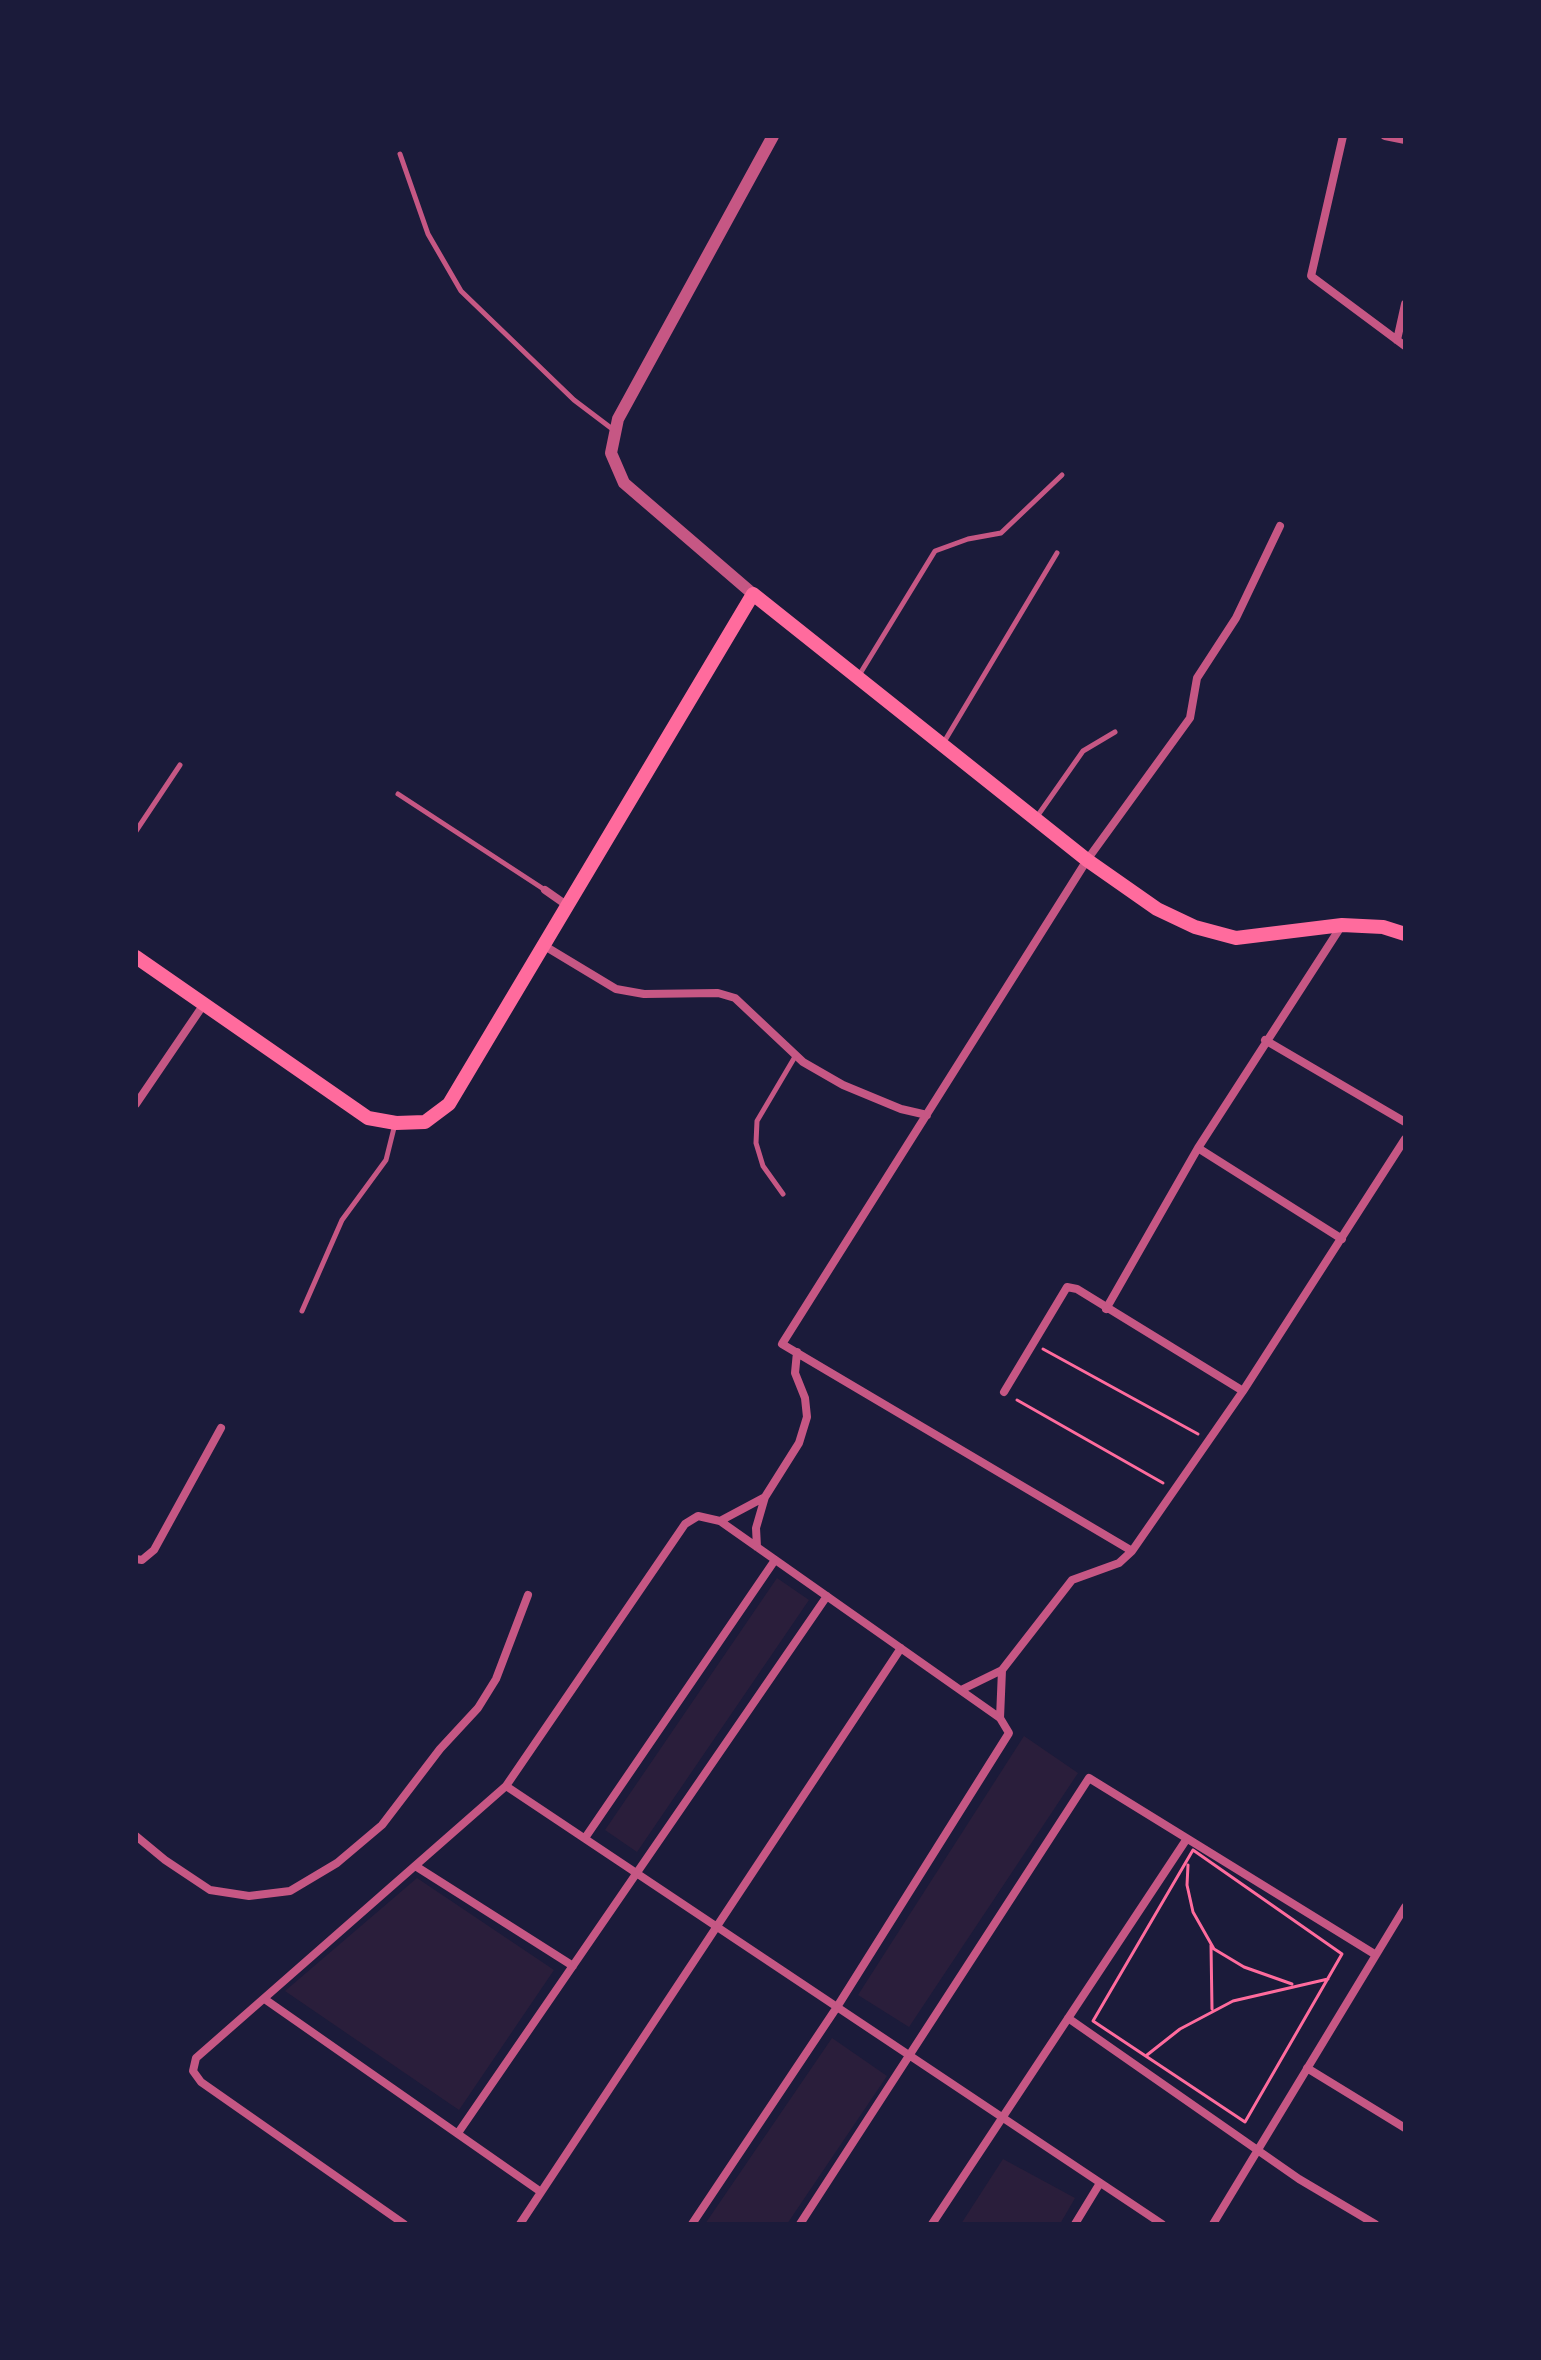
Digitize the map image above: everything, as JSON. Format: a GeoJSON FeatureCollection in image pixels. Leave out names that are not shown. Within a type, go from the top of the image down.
{"type":"FeatureCollection","features":[{"type":"Feature","properties":{"kind":"main road"},"geometry":{"type":"LineString","coordinates":[[138,960],[368,1118],[396,1123],[425,1122],[449,1104],[565,904],[753,594],[1087,860],[1157,909],[1195,927],[1236,938],[1342,925],[1383,927],[1405,934]]}},
{"type":"Feature","properties":{"kind":"street"},"geometry":{"type":"LineString","coordinates":[[753,594],[624,483],[611,453],[618,419],[773,136]]}},
{"type":"Feature","properties":{"kind":"street"},"geometry":{"type":"LineString","coordinates":[[1343,136],[1311,276],[1405,346]]}},
{"type":"Feature","properties":{"kind":"street"},"geometry":{"type":"LineString","coordinates":[[1385,136],[1405,140]]}},
{"type":"Feature","properties":{"kind":"street"},"geometry":{"type":"LineString","coordinates":[[1397,340],[1405,304]]}},
{"type":"Feature","properties":{"kind":"street"},"geometry":{"type":"LineString","coordinates":[[1132,1551],[782,1344],[1087,860],[1190,718],[1197,678],[1236,618],[1280,526]]}},
{"type":"Feature","properties":{"kind":"street"},"geometry":{"type":"LineString","coordinates":[[545,890],[565,904]]}},
{"type":"Feature","properties":{"kind":"street"},"geometry":{"type":"LineString","coordinates":[[1106,1309],[1198,1148],[1342,925]]}},
{"type":"Feature","properties":{"kind":"street"},"geometry":{"type":"LineString","coordinates":[[542,944],[616,989],[644,994],[718,993],[735,998],[796,1055],[843,1085],[901,1109],[927,1115]]}},
{"type":"Feature","properties":{"kind":"street"},"geometry":{"type":"LineString","coordinates":[[136,1104],[204,1004]]}},
{"type":"Feature","properties":{"kind":"street"},"geometry":{"type":"LineString","coordinates":[[1265,1040],[1405,1122]]}},
{"type":"Feature","properties":{"kind":"street"},"geometry":{"type":"LineString","coordinates":[[961,1690],[1002,1670],[1060,1591],[1072,1580],[1119,1563],[1132,1551],[1243,1391],[1405,1139]]}},
{"type":"Feature","properties":{"kind":"street"},"geometry":{"type":"LineString","coordinates":[[1198,1148],[1342,1239]]}},
{"type":"Feature","properties":{"kind":"street"},"geometry":{"type":"LineString","coordinates":[[1004,1392],[1067,1287],[1077,1289],[1243,1391]]}},
{"type":"Feature","properties":{"kind":"street"},"geometry":{"type":"LineString","coordinates":[[757,1547],[756,1528],[765,1497],[799,1443],[807,1417],[805,1398],[795,1373],[797,1352]]}},
{"type":"Feature","properties":{"kind":"street"},"geometry":{"type":"LineString","coordinates":[[136,1559],[142,1560],[154,1550],[221,1428]]}},
{"type":"Feature","properties":{"kind":"street"},"geometry":{"type":"LineString","coordinates":[[720,1521],[765,1497]]}},
{"type":"Feature","properties":{"kind":"street"},"geometry":{"type":"LineString","coordinates":[[404,2224],[201,2082],[193,2071],[196,2058],[266,2000],[506,1786],[685,1524],[698,1516],[720,1521],[1009,1727],[1007,1740],[837,2007],[692,2224]]}},
{"type":"Feature","properties":{"kind":"street"},"geometry":{"type":"LineString","coordinates":[[585,1838],[775,1560]]}},
{"type":"Feature","properties":{"kind":"street"},"geometry":{"type":"LineString","coordinates":[[136,1836],[210,1890],[249,1896],[290,1891],[337,1863],[382,1825],[440,1749],[478,1708],[496,1679],[528,1595]]}},
{"type":"Feature","properties":{"kind":"street"},"geometry":{"type":"LineString","coordinates":[[458,2133],[827,1596]]}},
{"type":"Feature","properties":{"kind":"street"},"geometry":{"type":"LineString","coordinates":[[520,2224],[901,1648]]}},
{"type":"Feature","properties":{"kind":"street"},"geometry":{"type":"LineString","coordinates":[[1000,1718],[1002,1670]]}},
{"type":"Feature","properties":{"kind":"street"},"geometry":{"type":"LineString","coordinates":[[800,2224],[1089,1778],[1376,1955]]}},
{"type":"Feature","properties":{"kind":"street"},"geometry":{"type":"LineString","coordinates":[[506,1786],[1162,2224]]}},
{"type":"Feature","properties":{"kind":"street"},"geometry":{"type":"LineString","coordinates":[[932,2224],[1186,1840]]}},
{"type":"Feature","properties":{"kind":"street"},"geometry":{"type":"LineString","coordinates":[[417,1867],[573,1966]]}},
{"type":"Feature","properties":{"kind":"street"},"geometry":{"type":"LineString","coordinates":[[1213,2224],[1405,1907]]}},
{"type":"Feature","properties":{"kind":"street"},"geometry":{"type":"LineString","coordinates":[[266,2000],[541,2192]]}},
{"type":"Feature","properties":{"kind":"street"},"geometry":{"type":"LineString","coordinates":[[1068,2018],[1257,2150],[1375,2224]]}},
{"type":"Feature","properties":{"kind":"street"},"geometry":{"type":"LineString","coordinates":[[1307,2068],[1405,2128]]}},
{"type":"Feature","properties":{"kind":"street"},"geometry":{"type":"LineString","coordinates":[[1075,2224],[1100,2183]]}},
{"type":"Feature","properties":{"kind":"lane"},"geometry":{"type":"LineString","coordinates":[[400,154],[428,234],[461,291],[574,400],[616,431]]}},
{"type":"Feature","properties":{"kind":"lane"},"geometry":{"type":"LineString","coordinates":[[857,678],[935,551],[1001,533],[1062,475]]}},
{"type":"Feature","properties":{"kind":"lane"},"geometry":{"type":"LineString","coordinates":[[942,746],[1057,553]]}},
{"type":"Feature","properties":{"kind":"lane"},"geometry":{"type":"LineString","coordinates":[[1035,819],[1083,751],[1115,732]]}},
{"type":"Feature","properties":{"kind":"lane"},"geometry":{"type":"LineString","coordinates":[[136,831],[180,765]]}},
{"type":"Feature","properties":{"kind":"lane"},"geometry":{"type":"LineString","coordinates":[[398,794],[545,890]]}},
{"type":"Feature","properties":{"kind":"lane"},"geometry":{"type":"LineString","coordinates":[[783,1194],[763,1166],[756,1143],[757,1121],[796,1055]]}},
{"type":"Feature","properties":{"kind":"lane"},"geometry":{"type":"LineString","coordinates":[[302,1311],[342,1220],[386,1160],[396,1123]]}},
{"type":"Feature","properties":{"kind":"path"},"geometry":{"type":"LineString","coordinates":[[1033,1343],[1209,1440]]}},
{"type":"Feature","properties":{"kind":"path"},"geometry":{"type":"LineString","coordinates":[[1013,1398],[1175,1490]]}},
{"type":"Feature","properties":{"kind":"path"},"geometry":{"type":"LineString","coordinates":[[1193,1850],[1342,1954],[1245,2122],[1093,2021],[1188,1857],[1193,1850]]}},
{"type":"Feature","properties":{"kind":"path"},"geometry":{"type":"LineString","coordinates":[[1188,1857],[1187,1885],[1193,1912],[1211,1945],[1244,1967],[1293,1984]]}},
{"type":"Feature","properties":{"kind":"path"},"geometry":{"type":"LineString","coordinates":[[1211,1945],[1212,2011]]}},
{"type":"Feature","properties":{"kind":"path"},"geometry":{"type":"LineString","coordinates":[[1147,2055],[1180,2029],[1212,2011],[1293,1984],[1328,1979]]}},
{"type":"Feature","properties":{"kind":"shaded area"},"geometry":{"type":"Polygon","coordinates":[[[777,1578],[809,1600],[637,1852],[605,1830],[777,1578]]]}},
{"type":"Feature","properties":{"kind":"shaded area"},"geometry":{"type":"Polygon","coordinates":[[[1024,1736],[1078,1773],[909,2027],[858,1995],[1024,1736]]]}},
{"type":"Feature","properties":{"kind":"shaded area"},"geometry":{"type":"Polygon","coordinates":[[[417,1878],[554,1970],[459,2110],[285,1991],[417,1878]]]}},
{"type":"Feature","properties":{"kind":"shaded area"},"geometry":{"type":"Polygon","coordinates":[[[832,2038],[887,2076],[787,2224],[705,2224],[832,2038]]]}},
{"type":"Feature","properties":{"kind":"shaded area"},"geometry":{"type":"Polygon","coordinates":[[[1003,2159],[1075,2198],[1060,2224],[961,2224],[1003,2159]]]}}]}
